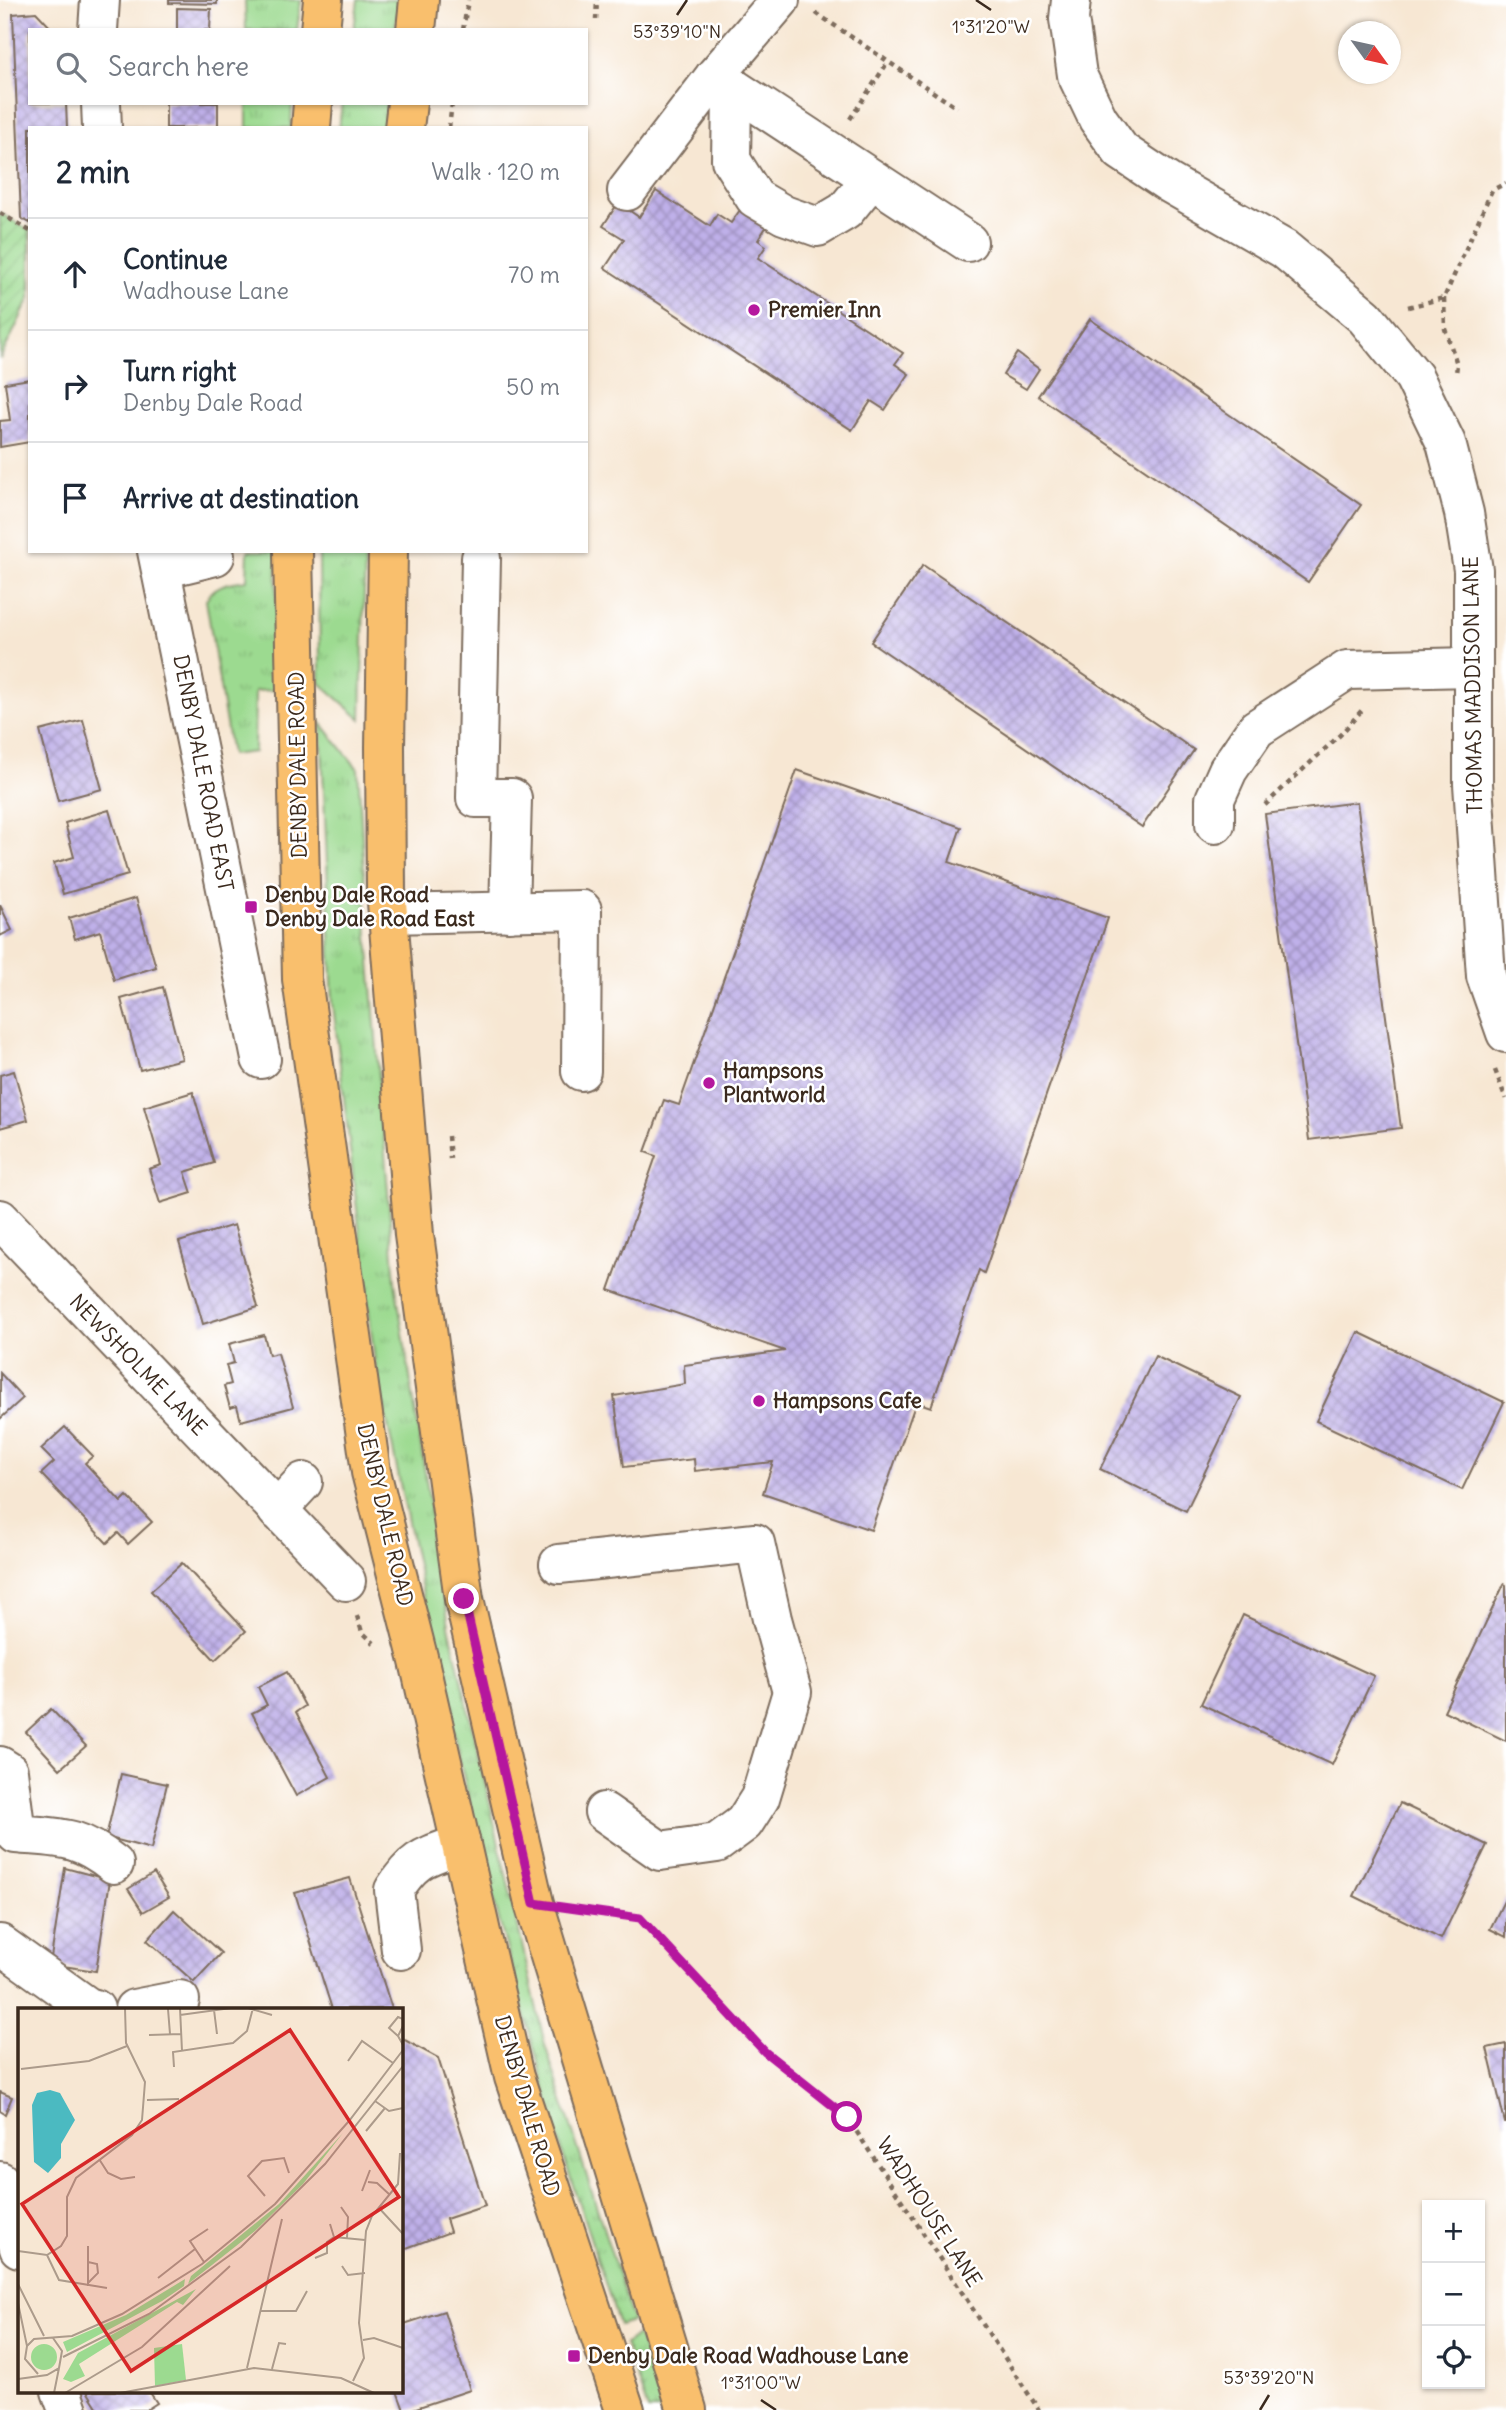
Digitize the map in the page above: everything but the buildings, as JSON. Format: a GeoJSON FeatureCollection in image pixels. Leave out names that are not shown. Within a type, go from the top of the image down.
{"type":"FeatureCollection","features":[{"type":"Feature","properties":{"kind":"main road"},"geometry":{"type":"LineString","coordinates":[[320,28],[323,0]]}},
{"type":"Feature","properties":{"kind":"main road"},"geometry":{"type":"LineString","coordinates":[[416,28],[419,0]]}},
{"type":"Feature","properties":{"kind":"main road"},"geometry":{"type":"LineString","coordinates":[[310,126],[313,105]]}},
{"type":"Feature","properties":{"kind":"main road"},"geometry":{"type":"LineString","coordinates":[[404,126],[407,105]]}},
{"type":"Feature","properties":{"kind":"main road","name":"DENBY DALE ROAD"},"geometry":{"type":"LineString","coordinates":[[293,553],[302,979],[371,1472],[419,1661],[514,2077],[625,2410]]}},
{"type":"Feature","properties":{"kind":"main road"},"geometry":{"type":"LineString","coordinates":[[388,553],[386,890],[414,1235],[464,1599],[534,1903],[687,2410]]}},
{"type":"Feature","properties":{"kind":"street"},"geometry":{"type":"LineString","coordinates":[[98,28],[100,0]]}},
{"type":"Feature","properties":{"kind":"street","name":"THOMAS MADDISON LANE"},"geometry":{"type":"LineString","coordinates":[[1071,0],[1069,19],[1077,75],[1098,119],[1121,151],[1169,183],[1284,249],[1365,317],[1414,377],[1446,443],[1464,513],[1473,570],[1473,784],[1486,976],[1499,1048]]}},
{"type":"Feature","properties":{"kind":"street"},"geometry":{"type":"LineString","coordinates":[[627,191],[794,4]]}},
{"type":"Feature","properties":{"kind":"street"},"geometry":{"type":"LineString","coordinates":[[725,83],[968,242]]}},
{"type":"Feature","properties":{"kind":"street"},"geometry":{"type":"LineString","coordinates":[[725,83],[732,96],[731,160],[755,198],[784,215],[818,227],[845,211],[871,179]]}},
{"type":"Feature","properties":{"kind":"street"},"geometry":{"type":"LineString","coordinates":[[101,105],[102,126]]}},
{"type":"Feature","properties":{"kind":"street","name":"DENBY DALE ROAD EAST"},"geometry":{"type":"LineString","coordinates":[[215,556],[160,560],[261,1059]]}},
{"type":"Feature","properties":{"kind":"street"},"geometry":{"type":"LineString","coordinates":[[481,558],[476,798],[512,799],[509,912]]}},
{"type":"Feature","properties":{"kind":"street"},"geometry":{"type":"LineString","coordinates":[[1215,824],[1215,799],[1228,770],[1256,729],[1347,670],[1471,667]]}},
{"type":"Feature","properties":{"kind":"street"},"geometry":{"type":"LineString","coordinates":[[388,914],[582,910],[581,1072]]}},
{"type":"Feature","properties":{"kind":"street","name":"NEWSHOLME LANE"},"geometry":{"type":"LineString","coordinates":[[0,1219],[346,1581]]}},
{"type":"Feature","properties":{"kind":"street"},"geometry":{"type":"LineString","coordinates":[[276,1510],[303,1482]]}},
{"type":"Feature","properties":{"kind":"street"},"geometry":{"type":"LineString","coordinates":[[559,1564],[755,1543],[792,1692],[761,1798],[744,1823],[717,1843],[660,1851],[604,1812]]}},
{"type":"Feature","properties":{"kind":"street"},"geometry":{"type":"LineString","coordinates":[[4,1768],[8,1844],[73,1839],[94,1849],[114,1864]]}},
{"type":"Feature","properties":{"kind":"street"},"geometry":{"type":"LineString","coordinates":[[401,1950],[394,1890],[408,1868],[427,1856],[461,1844]]}},
{"type":"Feature","properties":{"kind":"street"},"geometry":{"type":"LineString","coordinates":[[0,1944],[78,2005]]}},
{"type":"Feature","properties":{"kind":"street"},"geometry":{"type":"LineString","coordinates":[[139,2008],[180,2000]]}},
{"type":"Feature","properties":{"kind":"street"},"geometry":{"type":"LineString","coordinates":[[0,2181],[12,2245]]}},
{"type":"Feature","properties":{"kind":"street"},"geometry":{"type":"LineString","coordinates":[[61,2392],[68,2410]]}},
{"type":"Feature","properties":{"kind":"path"},"geometry":{"type":"LineString","coordinates":[[463,28],[468,0]]}},
{"type":"Feature","properties":{"kind":"path"},"geometry":{"type":"LineString","coordinates":[[596,20],[597,0]]}},
{"type":"Feature","properties":{"kind":"path"},"geometry":{"type":"LineString","coordinates":[[794,4],[957,108]]}},
{"type":"Feature","properties":{"kind":"path"},"geometry":{"type":"LineString","coordinates":[[449,126],[452,105]]}},
{"type":"Feature","properties":{"kind":"path"},"geometry":{"type":"LineString","coordinates":[[1456,376],[1457,364],[1445,329],[1444,298],[1492,190],[1506,183]]}},
{"type":"Feature","properties":{"kind":"path"},"geometry":{"type":"LineString","coordinates":[[0,213],[28,230]]}},
{"type":"Feature","properties":{"kind":"path"},"geometry":{"type":"LineString","coordinates":[[1406,307],[1444,298]]}},
{"type":"Feature","properties":{"kind":"path"},"geometry":{"type":"LineString","coordinates":[[1265,805],[1341,734],[1363,708]]}},
{"type":"Feature","properties":{"kind":"path"},"geometry":{"type":"LineString","coordinates":[[1499,1048],[1506,1099]]}},
{"type":"Feature","properties":{"kind":"path"},"geometry":{"type":"LineString","coordinates":[[447,1125],[449,1164]]}},
{"type":"Feature","properties":{"kind":"path","name":"WADHOUSE LANE"},"geometry":{"type":"LineString","coordinates":[[534,1903],[640,1918],[765,2052],[847,2117],[1039,2410]]}},
{"type":"Feature","properties":{"kind":"green space"},"geometry":{"type":"Polygon","coordinates":[[[245,0],[301,0],[297,28],[246,28],[245,0]]]}},
{"type":"Feature","properties":{"kind":"green space"},"geometry":{"type":"Polygon","coordinates":[[[358,0],[399,0],[395,28],[354,28],[358,0]]]}},
{"type":"Feature","properties":{"kind":"green space"},"geometry":{"type":"Polygon","coordinates":[[[247,105],[292,105],[291,126],[247,126],[247,105]]]}},
{"type":"Feature","properties":{"kind":"green space"},"geometry":{"type":"Polygon","coordinates":[[[342,105],[387,105],[384,126],[339,126],[342,105]]]}},
{"type":"Feature","properties":{"kind":"green space"},"geometry":{"type":"Polygon","coordinates":[[[0,213],[28,230],[28,302],[0,359],[0,213]]]}},
{"type":"Feature","properties":{"kind":"green space"},"geometry":{"type":"Polygon","coordinates":[[[248,553],[277,553],[275,690],[255,691],[254,752],[231,755],[206,600],[218,587],[247,580],[248,553]]]}},
{"type":"Feature","properties":{"kind":"green space"},"geometry":{"type":"Polygon","coordinates":[[[319,553],[365,553],[361,719],[320,683],[319,553]]]}},
{"type":"Feature","properties":{"kind":"green space"},"geometry":{"type":"Polygon","coordinates":[[[321,723],[358,769],[395,1282],[449,1626],[545,2045],[633,2321],[619,2325],[563,2155],[482,1857],[433,1642],[375,1363],[333,1004],[321,723]]]}},
{"type":"Feature","properties":{"kind":"green space"},"geometry":{"type":"Polygon","coordinates":[[[638,2335],[664,2410],[648,2410],[625,2344],[638,2335]]]}},
{"type":"Feature","properties":{"kind":"place","name":"Premier Inn"},"geometry":{"type":"Point","coordinates":[754,310]}},
{"type":"Feature","properties":{"kind":"place","name":"Denby Dale Road Denby Dale Road East"},"geometry":{"type":"Point","coordinates":[251,907]}},
{"type":"Feature","properties":{"kind":"place","name":"Hampsons Plantworld"},"geometry":{"type":"Point","coordinates":[709,1083]}},
{"type":"Feature","properties":{"kind":"place","name":"Hampsons Cafe"},"geometry":{"type":"Point","coordinates":[759,1401]}},
{"type":"Feature","properties":{"kind":"place","name":"Denby Dale Road Wadhouse Lane"},"geometry":{"type":"Point","coordinates":[574,2356]}},
{"type":"Feature","properties":{"kind":"route"},"geometry":{"type":"LineString","coordinates":[[464,1599],[534,1903],[640,1918],[765,2052],[847,2117]]}}]}
